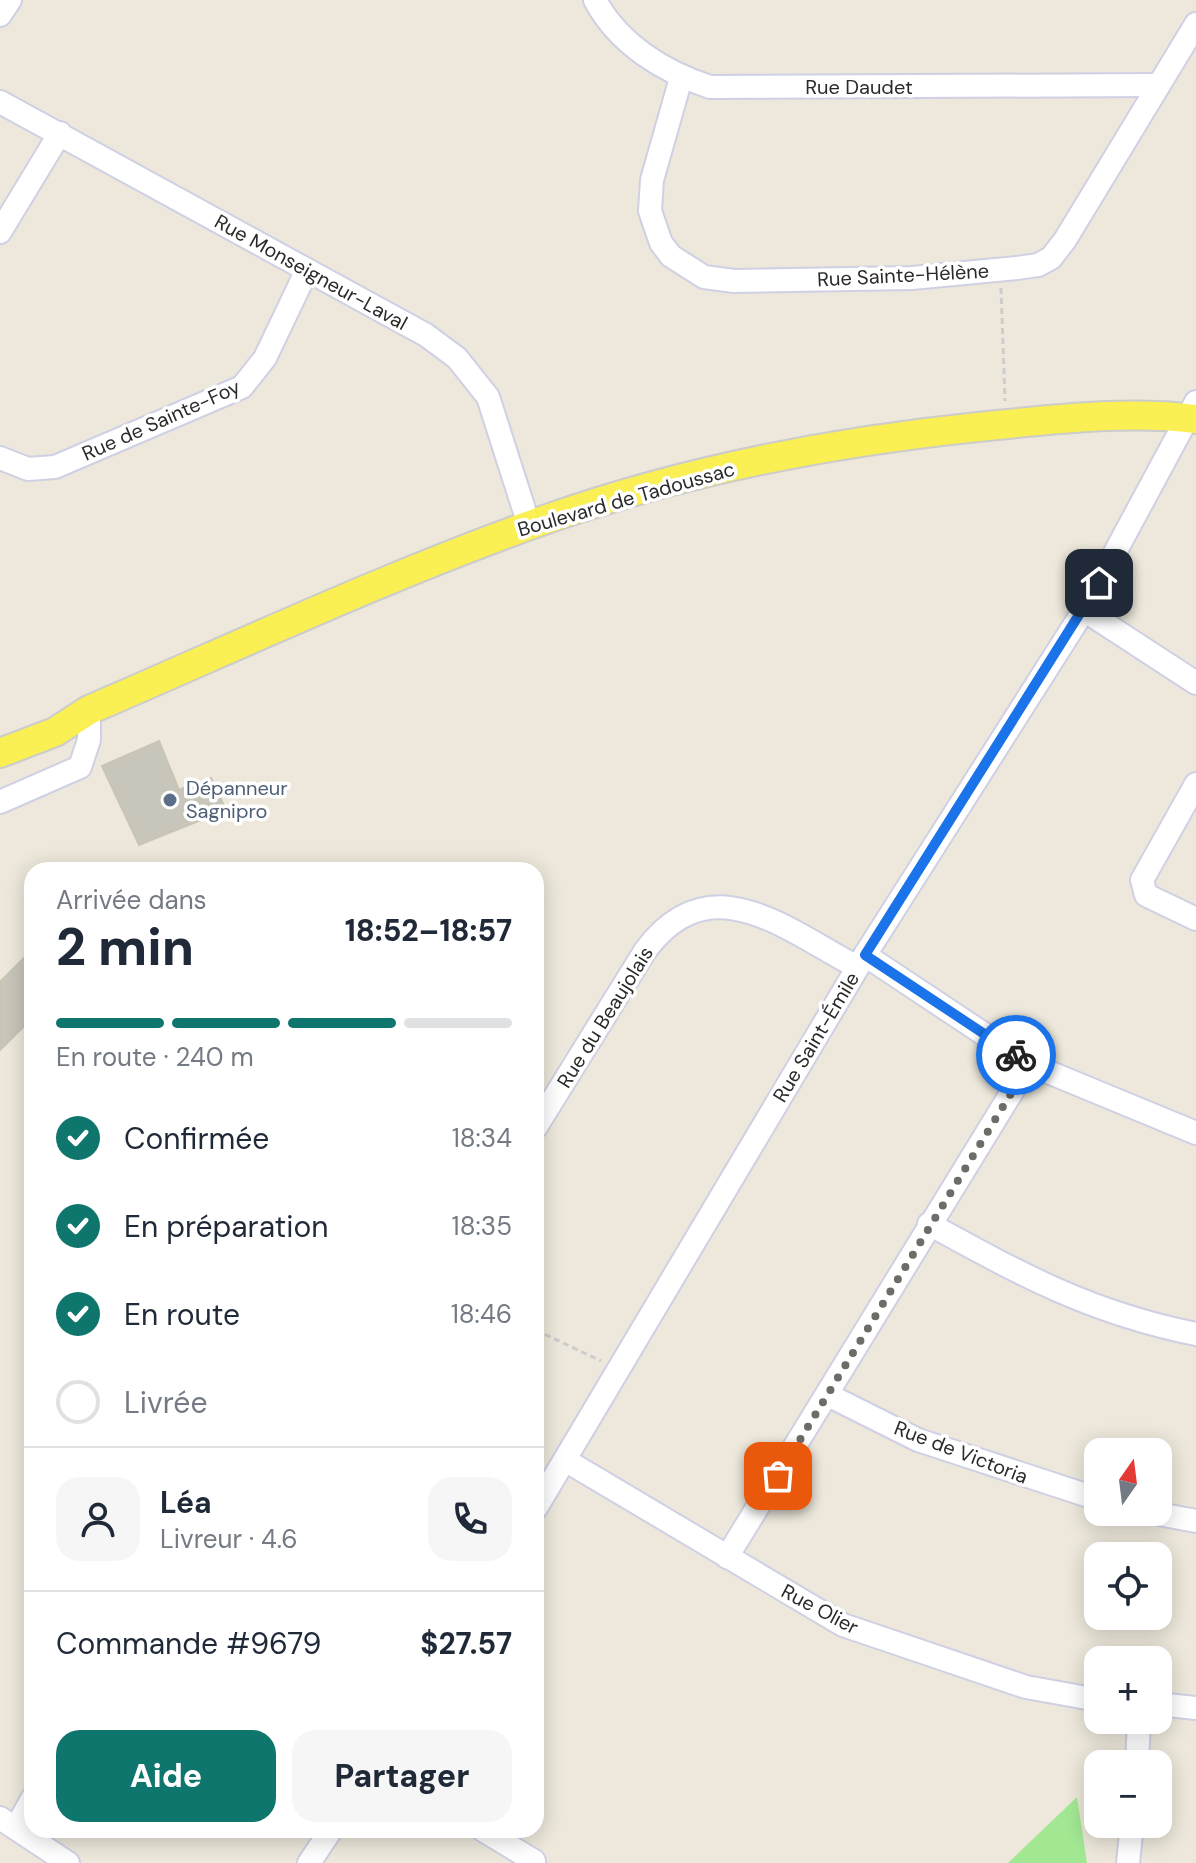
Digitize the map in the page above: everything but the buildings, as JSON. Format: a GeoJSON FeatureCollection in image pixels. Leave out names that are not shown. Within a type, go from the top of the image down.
{"type":"FeatureCollection","features":[{"type":"Feature","properties":{"kind":"main road","name":"Boulevard de Tadoussac"},"geometry":{"type":"LineString","coordinates":[[0,753],[55,732],[89,710],[529,525],[689,477],[796,452],[906,435],[1193,413]]}},
{"type":"Feature","properties":{"kind":"main road","name":"Boulevard de Tadoussac"},"geometry":{"type":"LineString","coordinates":[[0,734],[45,717],[89,710]]}},
{"type":"Feature","properties":{"kind":"street"},"geometry":{"type":"LineString","coordinates":[[0,15],[10,0]]}},
{"type":"Feature","properties":{"kind":"street","name":"Rue Daudet"},"geometry":{"type":"LineString","coordinates":[[595,0],[628,43],[681,78],[710,87],[1157,85]]}},
{"type":"Feature","properties":{"kind":"street","name":"Rue Sainte-Hélène"},"geometry":{"type":"LineString","coordinates":[[681,78],[658,157],[650,203],[661,243],[680,263],[704,277],[734,281],[912,278],[1001,270],[1038,265],[1051,258],[1065,240],[1196,24]]}},
{"type":"Feature","properties":{"kind":"street","name":"Rue Monseigneur-Laval"},"geometry":{"type":"LineString","coordinates":[[0,102],[426,335],[457,358],[476,379],[500,426],[529,525]]}},
{"type":"Feature","properties":{"kind":"street"},"geometry":{"type":"LineString","coordinates":[[0,232],[60,133]]}},
{"type":"Feature","properties":{"kind":"street","name":"Rue de Sainte-Foy"},"geometry":{"type":"LineString","coordinates":[[0,458],[28,469],[55,467],[242,387],[265,358],[307,270]]}},
{"type":"Feature","properties":{"kind":"street","name":"Rue Saint-Émile"},"geometry":{"type":"LineString","coordinates":[[544,1495],[861,961],[1084,610],[1193,413]]}},
{"type":"Feature","properties":{"kind":"street"},"geometry":{"type":"LineString","coordinates":[[1084,610],[1196,683]]}},
{"type":"Feature","properties":{"kind":"street"},"geometry":{"type":"LineString","coordinates":[[0,802],[80,767],[89,740],[89,710]]}},
{"type":"Feature","properties":{"kind":"street"},"geometry":{"type":"LineString","coordinates":[[1196,784],[1142,880],[1146,895],[1196,919]]}},
{"type":"Feature","properties":{"kind":"street","name":"Rue du Beaujolais"},"geometry":{"type":"LineString","coordinates":[[544,1114],[657,935],[683,915],[717,905],[757,914],[861,961],[1029,1064],[1196,1133]]}},
{"type":"Feature","properties":{"kind":"street"},"geometry":{"type":"LineString","coordinates":[[727,1557],[1029,1064]]}},
{"type":"Feature","properties":{"kind":"street"},"geometry":{"type":"LineString","coordinates":[[929,1224],[1046,1288],[1138,1323],[1196,1334]]}},
{"type":"Feature","properties":{"kind":"street","name":"Rue de Victoria"},"geometry":{"type":"LineString","coordinates":[[828,1395],[918,1440],[1084,1494]]}},
{"type":"Feature","properties":{"kind":"street","name":"Rue Olier"},"geometry":{"type":"LineString","coordinates":[[565,1460],[843,1625],[1026,1687],[1084,1697]]}},
{"type":"Feature","properties":{"kind":"street"},"geometry":{"type":"LineString","coordinates":[[1172,1516],[1196,1521]]}},
{"type":"Feature","properties":{"kind":"street"},"geometry":{"type":"LineString","coordinates":[[1172,1705],[1196,1708]]}},
{"type":"Feature","properties":{"kind":"street"},"geometry":{"type":"LineString","coordinates":[[8,1823],[24,1807]]}},
{"type":"Feature","properties":{"kind":"street"},"geometry":{"type":"LineString","coordinates":[[30,1838],[68,1863]]}},
{"type":"Feature","properties":{"kind":"street"},"geometry":{"type":"LineString","coordinates":[[309,1863],[326,1838]]}},
{"type":"Feature","properties":{"kind":"street"},"geometry":{"type":"LineString","coordinates":[[496,1838],[534,1861]]}},
{"type":"Feature","properties":{"kind":"street"},"geometry":{"type":"LineString","coordinates":[[1128,1863],[1131,1838]]}},
{"type":"Feature","properties":{"kind":"path"},"geometry":{"type":"LineString","coordinates":[[1001,270],[1006,425]]}},
{"type":"Feature","properties":{"kind":"path"},"geometry":{"type":"LineString","coordinates":[[544,1334],[619,1370]]}},
{"type":"Feature","properties":{"kind":"green space"},"geometry":{"type":"Polygon","coordinates":[[[1077,1797],[1087,1863],[1008,1863],[1077,1797]]]}},
{"type":"Feature","properties":{"kind":"way so far"},"geometry":{"type":"LineString","coordinates":[[778,1476],[1029,1064],[1016,1055]]}},
{"type":"Feature","properties":{"kind":"place","name":"Dépanneur Sagnipro"},"geometry":{"type":"Point","coordinates":[170,800]}},
{"type":"Feature","properties":{"kind":"route"},"geometry":{"type":"LineString","coordinates":[[1016,1055],[865,955],[1099,583]]}}]}
